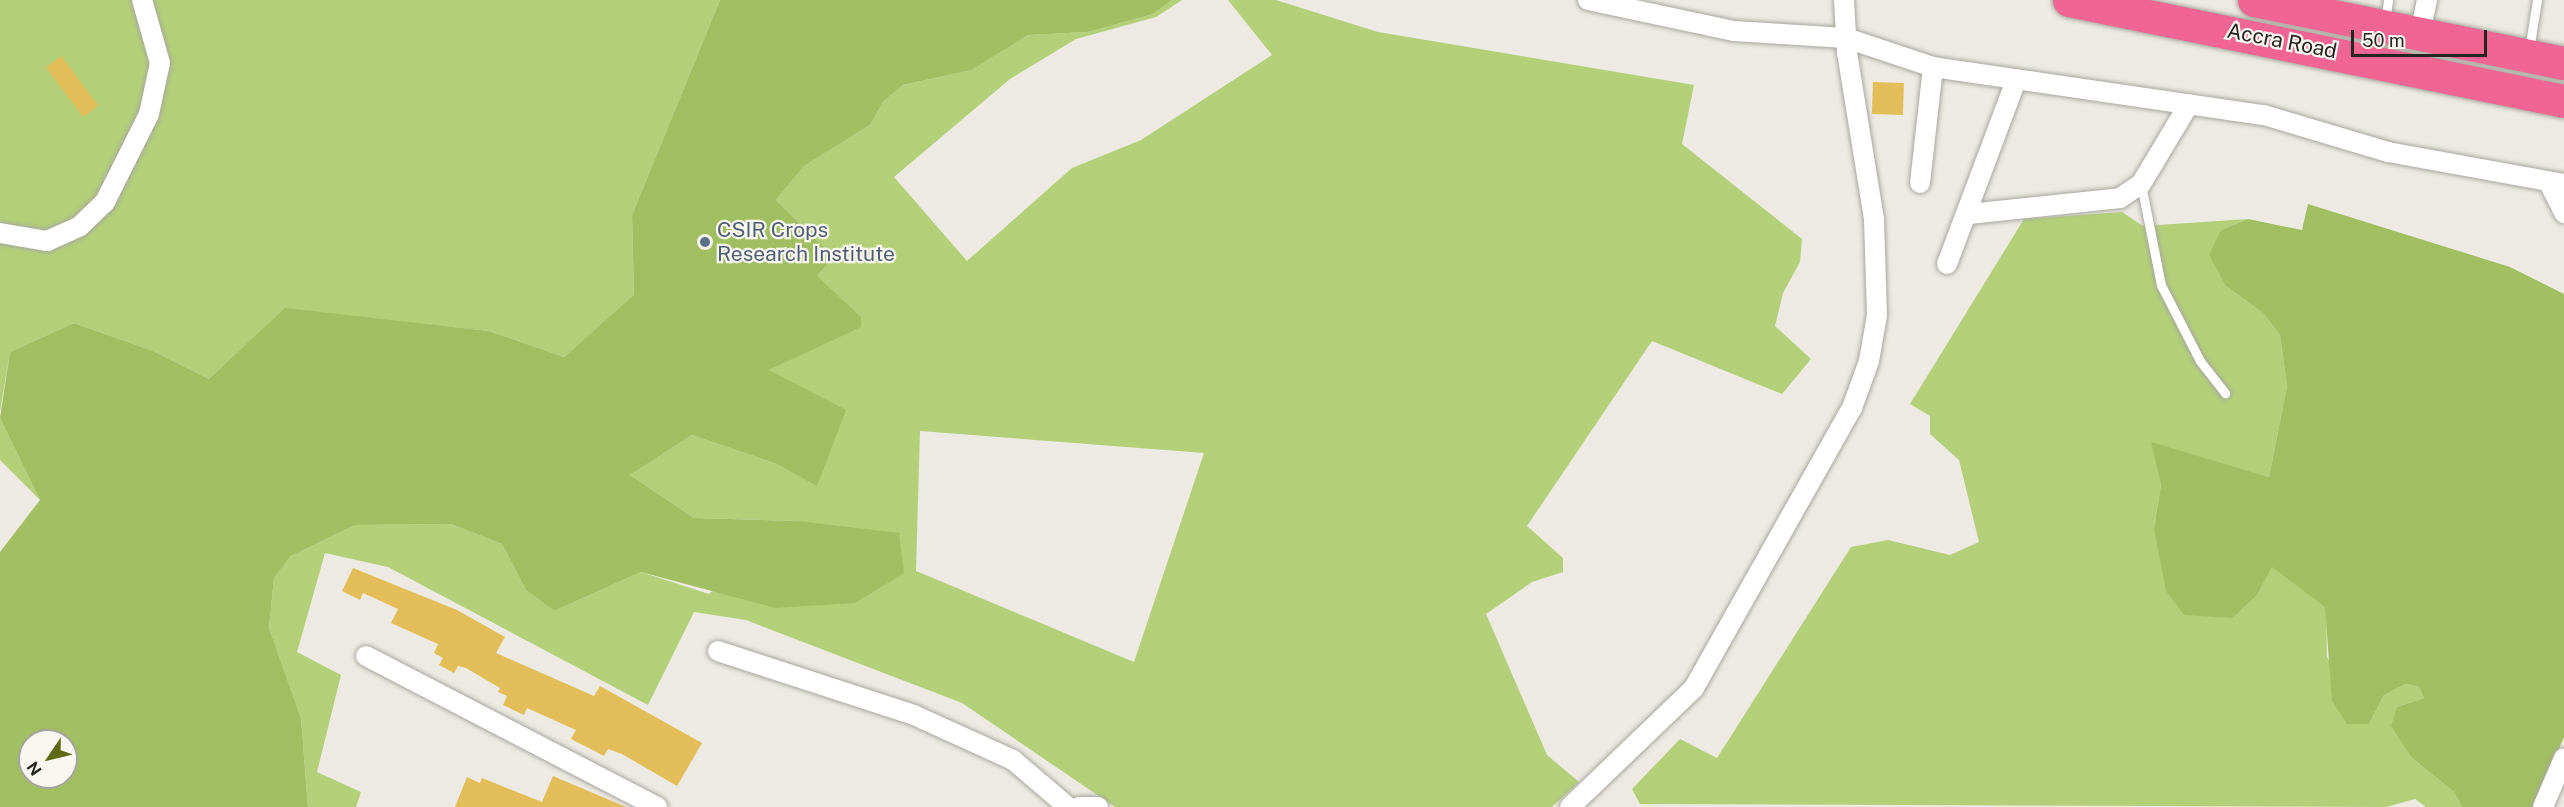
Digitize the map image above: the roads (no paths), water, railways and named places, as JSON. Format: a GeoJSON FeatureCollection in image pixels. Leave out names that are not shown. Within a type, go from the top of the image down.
{"type":"FeatureCollection","features":[{"type":"Feature","properties":{"kind":"highway","name":"Accra Road"},"geometry":{"type":"LineString","coordinates":[[2069,0],[2564,101]]}},
{"type":"Feature","properties":{"kind":"highway","name":"Accra Road"},"geometry":{"type":"LineString","coordinates":[[2254,0],[2386,13],[2420,33],[2564,63]]}},
{"type":"Feature","properties":{"kind":"street"},"geometry":{"type":"LineString","coordinates":[[0,233],[47,240],[80,226],[105,202],[149,114],[160,63],[142,0]]}},
{"type":"Feature","properties":{"kind":"street"},"geometry":{"type":"LineString","coordinates":[[1588,0],[1734,31],[1846,38],[1933,67],[2264,115],[2388,152],[2557,183],[2564,213]]}},
{"type":"Feature","properties":{"kind":"street"},"geometry":{"type":"LineString","coordinates":[[1576,805],[1694,688],[1852,408],[1869,360],[1877,315],[1874,219],[1846,38],[1844,0]]}},
{"type":"Feature","properties":{"kind":"street"},"geometry":{"type":"LineString","coordinates":[[2420,33],[2427,0]]}},
{"type":"Feature","properties":{"kind":"street"},"geometry":{"type":"LineString","coordinates":[[1920,183],[1933,67]]}},
{"type":"Feature","properties":{"kind":"street"},"geometry":{"type":"LineString","coordinates":[[1947,264],[1969,213],[2016,80]]}},
{"type":"Feature","properties":{"kind":"street"},"geometry":{"type":"LineString","coordinates":[[1969,213],[2093,204],[2120,198],[2141,184],[2189,104]]}},
{"type":"Feature","properties":{"kind":"street"},"geometry":{"type":"LineString","coordinates":[[718,651],[936,724],[1013,760],[1068,807]]}},
{"type":"Feature","properties":{"kind":"street"},"geometry":{"type":"LineString","coordinates":[[366,656],[652,806]]}},
{"type":"Feature","properties":{"kind":"street"},"geometry":{"type":"LineString","coordinates":[[2543,807],[2554,786],[2564,758]]}},
{"type":"Feature","properties":{"kind":"street"},"geometry":{"type":"LineString","coordinates":[[2554,786],[2558,807]]}},
{"type":"Feature","properties":{"kind":"street"},"geometry":{"type":"LineString","coordinates":[[1079,807],[1098,807]]}},
{"type":"Feature","properties":{"kind":"lane"},"geometry":{"type":"LineString","coordinates":[[2528,56],[2537,0]]}},
{"type":"Feature","properties":{"kind":"lane"},"geometry":{"type":"LineString","coordinates":[[2141,184],[2161,285],[2200,361],[2225,393]]}},
{"type":"Feature","properties":{"kind":"place","name":"CSIR Crops Research Institute"},"geometry":{"type":"Point","coordinates":[705,242]}}]}
